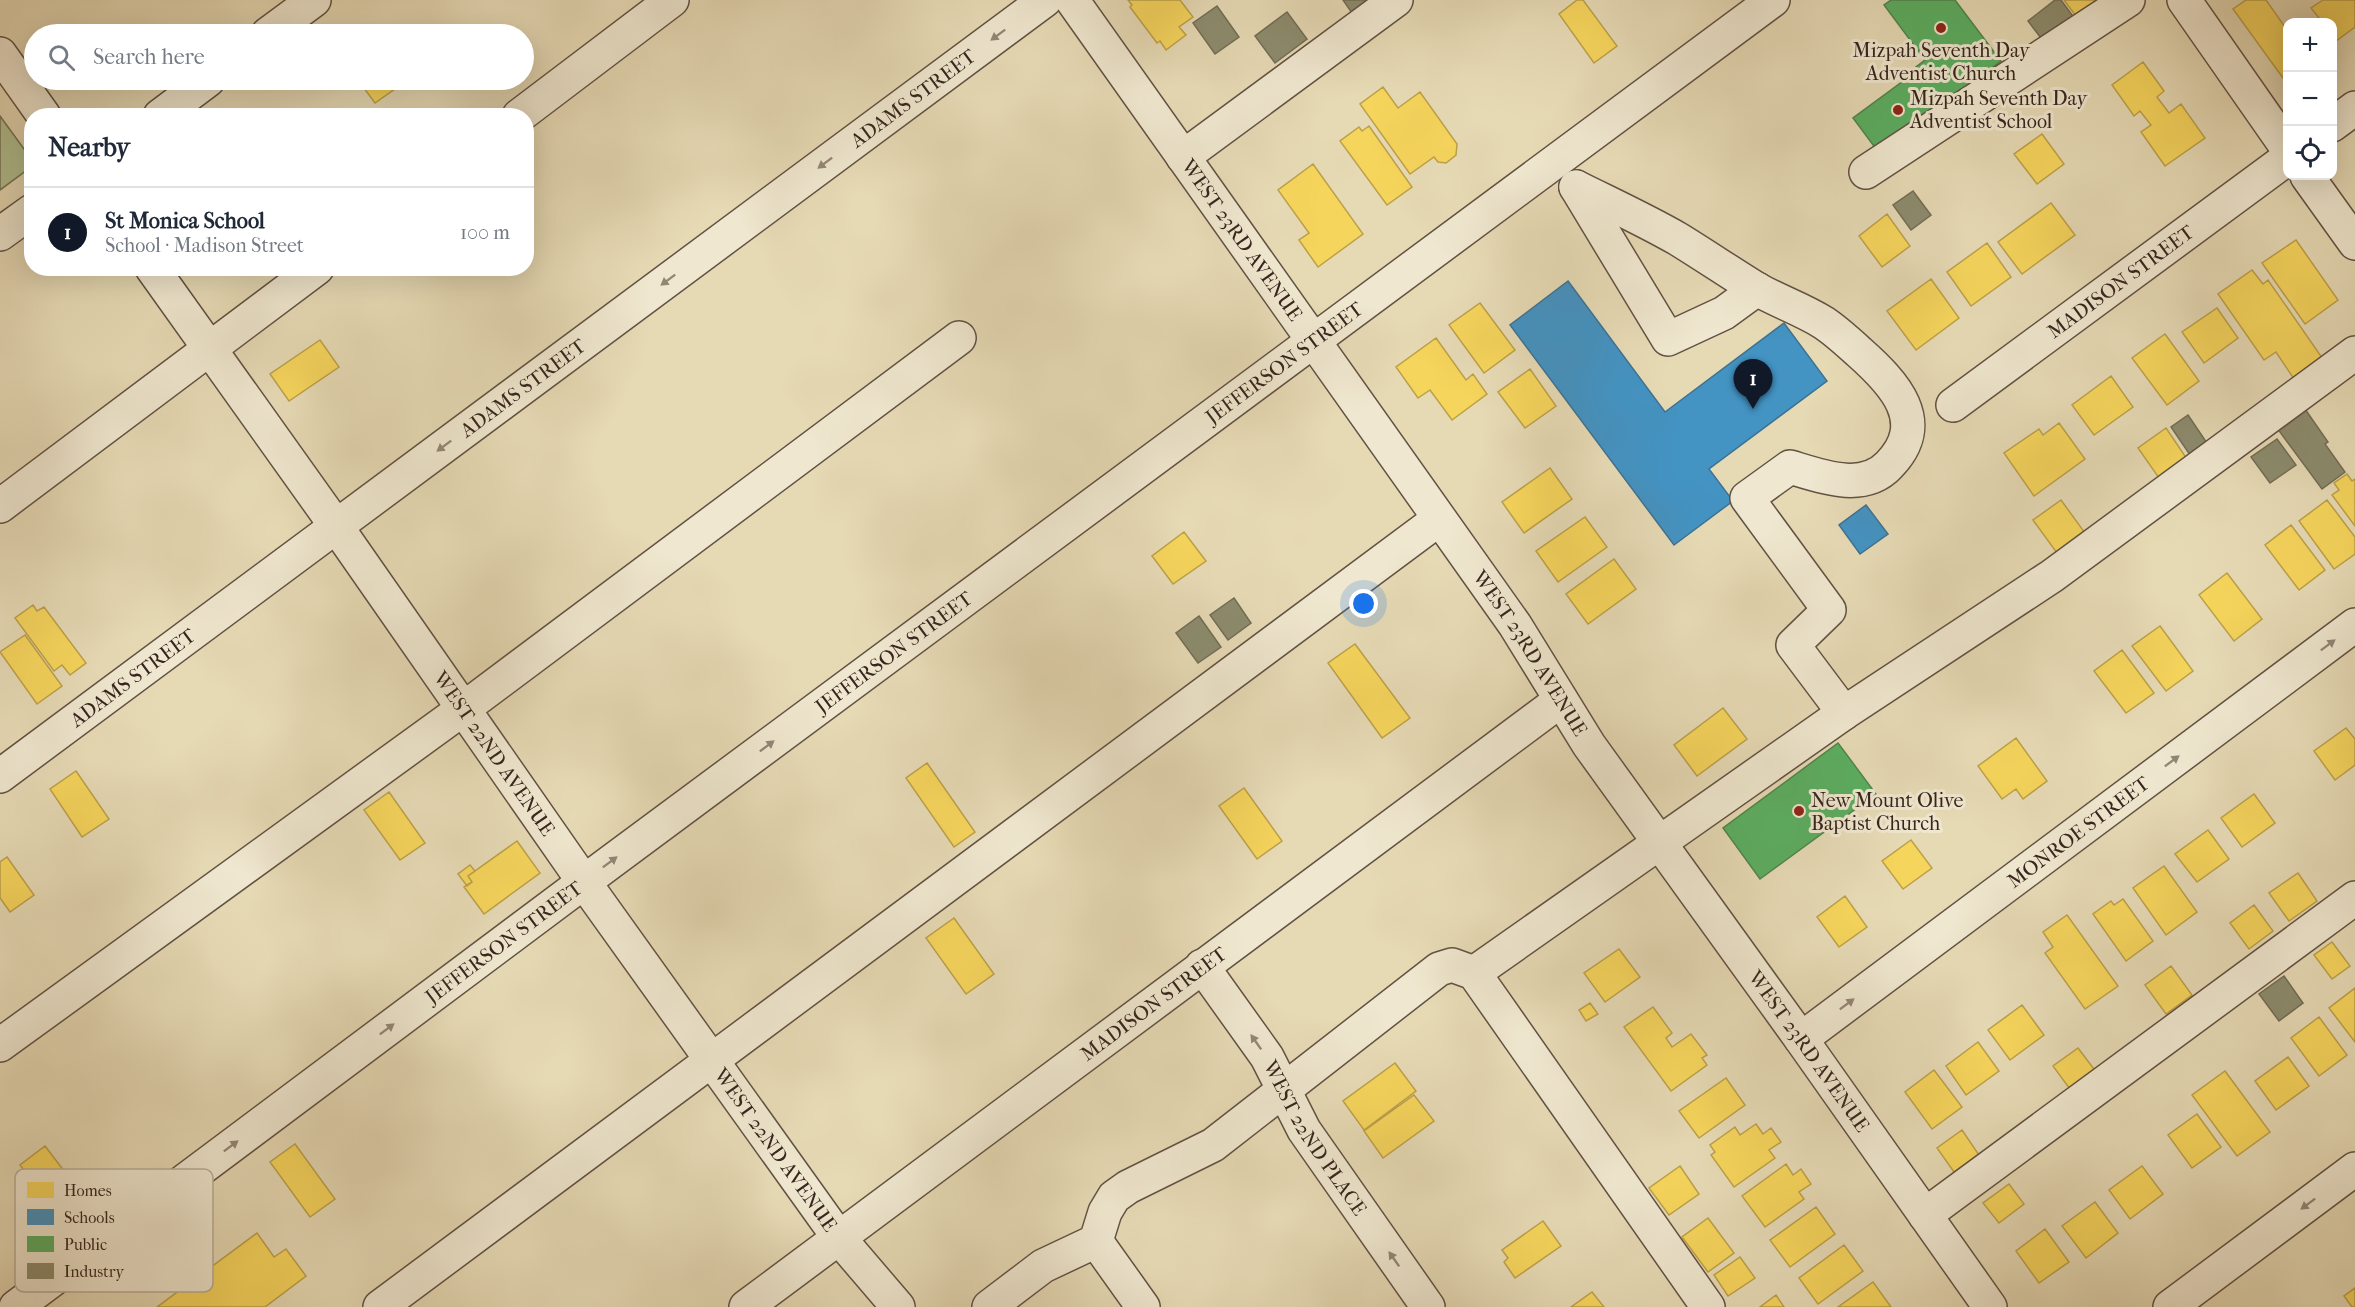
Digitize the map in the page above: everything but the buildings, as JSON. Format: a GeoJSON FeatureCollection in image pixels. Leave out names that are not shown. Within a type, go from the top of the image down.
{"type":"FeatureCollection","features":[{"type":"Feature","properties":{"kind":"street"},"geometry":{"type":"LineString","coordinates":[[282,24],[314,0]]}},
{"type":"Feature","properties":{"kind":"street"},"geometry":{"type":"LineString","coordinates":[[530,108],[672,0]]}},
{"type":"Feature","properties":{"kind":"street","name":"ADAMS STREET"},"geometry":{"type":"LineString","coordinates":[[0,776],[1045,0]]}},
{"type":"Feature","properties":{"kind":"street","name":"WEST 23RD AVENUE"},"geometry":{"type":"LineString","coordinates":[[1072,0],[1515,625],[1589,745],[1801,1039],[1990,1307]]}},
{"type":"Feature","properties":{"kind":"street"},"geometry":{"type":"LineString","coordinates":[[1184,157],[1396,0]]}},
{"type":"Feature","properties":{"kind":"street","name":"JEFFERSON STREET"},"geometry":{"type":"LineString","coordinates":[[213,1171],[584,882],[1773,0]]}},
{"type":"Feature","properties":{"kind":"street"},"geometry":{"type":"LineString","coordinates":[[1866,172],[2128,0]]}},
{"type":"Feature","properties":{"kind":"street"},"geometry":{"type":"LineString","coordinates":[[2184,0],[2283,142]]}},
{"type":"Feature","properties":{"kind":"street"},"geometry":{"type":"LineString","coordinates":[[0,54],[24,88]]}},
{"type":"Feature","properties":{"kind":"street"},"geometry":{"type":"LineString","coordinates":[[26,90],[38,108]]}},
{"type":"Feature","properties":{"kind":"street"},"geometry":{"type":"LineString","coordinates":[[171,108],[195,90]]}},
{"type":"Feature","properties":{"kind":"street"},"geometry":{"type":"LineString","coordinates":[[2337,121],[2355,108]]}},
{"type":"Feature","properties":{"kind":"street"},"geometry":{"type":"LineString","coordinates":[[1557,161],[1576,187],[1668,339],[1724,313],[1757,289]]}},
{"type":"Feature","properties":{"kind":"street","name":"MADISON STREET"},"geometry":{"type":"LineString","coordinates":[[1953,405],[2283,162]]}},
{"type":"Feature","properties":{"kind":"street"},"geometry":{"type":"LineString","coordinates":[[2310,180],[2355,243]]}},
{"type":"Feature","properties":{"kind":"street"},"geometry":{"type":"LineString","coordinates":[[1576,187],[1676,238],[1757,289],[1825,324],[1886,377],[1903,401],[1908,432],[1904,447],[1886,468],[1873,476],[1859,480],[1842,480],[1822,477],[1790,467],[1747,498],[1829,610],[1793,645],[1844,713]]}},
{"type":"Feature","properties":{"kind":"street"},"geometry":{"type":"LineString","coordinates":[[0,234],[24,217]]}},
{"type":"Feature","properties":{"kind":"street","name":"WEST 22ND AVENUE"},"geometry":{"type":"LineString","coordinates":[[157,276],[336,526],[584,882],[839,1238],[898,1307]]}},
{"type":"Feature","properties":{"kind":"street"},"geometry":{"type":"LineString","coordinates":[[0,506],[307,276]]}},
{"type":"Feature","properties":{"kind":"street"},"geometry":{"type":"LineString","coordinates":[[0,1046],[464,709],[958,338]]}},
{"type":"Feature","properties":{"kind":"street"},"geometry":{"type":"LineString","coordinates":[[1474,974],[1844,713],[2052,576],[2355,353]]}},
{"type":"Feature","properties":{"kind":"street"},"geometry":{"type":"LineString","coordinates":[[380,1307],[1439,519]]}},
{"type":"Feature","properties":{"kind":"street","name":"MONROE STREET"},"geometry":{"type":"LineString","coordinates":[[1801,1039],[2355,625]]}},
{"type":"Feature","properties":{"kind":"street","name":"MADISON STREET"},"geometry":{"type":"LineString","coordinates":[[746,1307],[1561,700]]}},
{"type":"Feature","properties":{"kind":"street"},"geometry":{"type":"LineString","coordinates":[[1925,1215],[2355,898]]}},
{"type":"Feature","properties":{"kind":"street"},"geometry":{"type":"LineString","coordinates":[[989,1307],[1043,1266],[1096,1240],[1105,1212],[1114,1197],[1128,1187],[1213,1145],[1439,969],[1452,964],[1474,974],[1708,1307]]}},
{"type":"Feature","properties":{"kind":"street","name":"WEST 22ND PLACE"},"geometry":{"type":"LineString","coordinates":[[1202,966],[1267,1057],[1304,1131],[1428,1307]]}},
{"type":"Feature","properties":{"kind":"street"},"geometry":{"type":"LineString","coordinates":[[2170,1307],[2355,1169]]}},
{"type":"Feature","properties":{"kind":"street"},"geometry":{"type":"LineString","coordinates":[[1096,1240],[1143,1307]]}},
{"type":"Feature","properties":{"kind":"street","name":"JEFFERSON STREET"},"geometry":{"type":"LineString","coordinates":[[16,1307],[53,1296]]}},
{"type":"Feature","properties":{"kind":"green space"},"geometry":{"type":"Polygon","coordinates":[[[0,116],[24,149],[24,172],[0,190],[0,116]]]}},
{"type":"Feature","properties":{"kind":"place","name":"Mizpah Seventh Day Adventist Church"},"geometry":{"type":"Point","coordinates":[1941,28]}},
{"type":"Feature","properties":{"kind":"place","name":"Mizpah Seventh Day Adventist School"},"geometry":{"type":"Point","coordinates":[1898,110]}},
{"type":"Feature","properties":{"kind":"place","name":"St Monica School"},"geometry":{"type":"Point","coordinates":[1753,409]}},
{"type":"Feature","properties":{"kind":"place","name":"New Mount Olive Baptist Church"},"geometry":{"type":"Point","coordinates":[1799,811]}}]}
